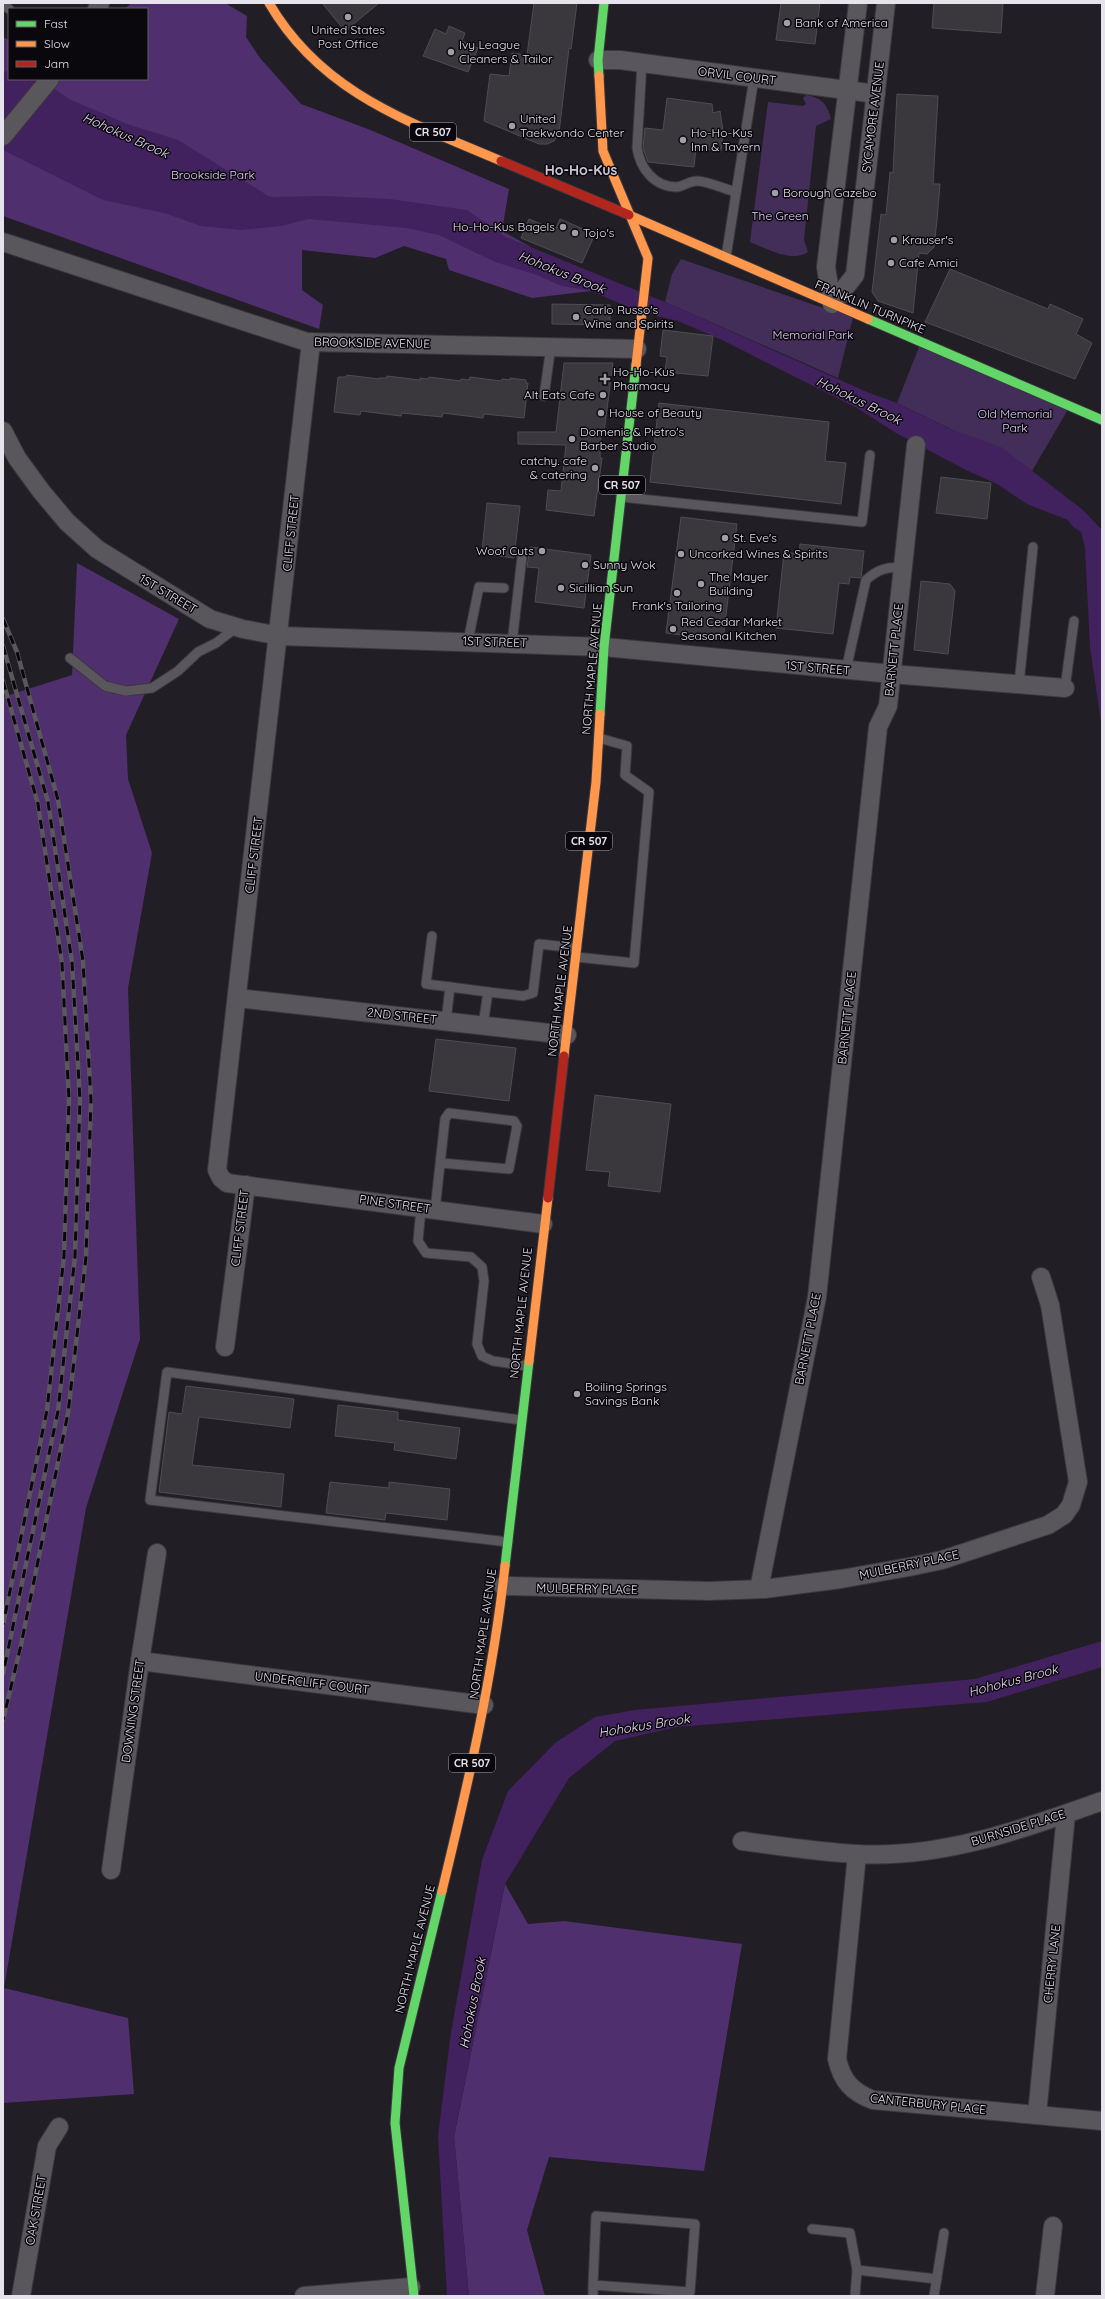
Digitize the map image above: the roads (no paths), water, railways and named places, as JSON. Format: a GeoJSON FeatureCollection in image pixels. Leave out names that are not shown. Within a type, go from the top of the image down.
{"type":"FeatureCollection","features":[{"type":"Feature","properties":{"kind":"main road","name":"CR 507"},"geometry":{"type":"LineString","coordinates":[[269,3],[290,36],[316,63],[340,84],[367,102],[387,112],[629,215]]}},
{"type":"Feature","properties":{"kind":"main road"},"geometry":{"type":"LineString","coordinates":[[604,3],[598,60],[603,151],[629,215]]}},
{"type":"Feature","properties":{"kind":"main road","name":"FRANKLIN TURNPIKE"},"geometry":{"type":"LineString","coordinates":[[629,215],[1102,420]]}},
{"type":"Feature","properties":{"kind":"main road","name":"NORTH MAPLE AVENUE"},"geometry":{"type":"LineString","coordinates":[[413,2291],[395,2122],[399,2068],[470,1774],[484,1705],[503,1586],[543,1224],[567,1035],[596,782],[604,647],[648,258],[629,215]]}},
{"type":"Feature","properties":{"kind":"street"},"geometry":{"type":"LineString","coordinates":[[832,304],[826,267],[858,3]]}},
{"type":"Feature","properties":{"kind":"street","name":"SYCAMORE AVENUE"},"geometry":{"type":"LineString","coordinates":[[832,304],[855,275],[886,3]]}},
{"type":"Feature","properties":{"kind":"street","name":"ORVIL COURT"},"geometry":{"type":"LineString","coordinates":[[598,60],[642,63],[876,94]]}},
{"type":"Feature","properties":{"kind":"street"},"geometry":{"type":"LineString","coordinates":[[3,136],[49,80]]}},
{"type":"Feature","properties":{"kind":"street","name":"BROOKSIDE AVENUE"},"geometry":{"type":"LineString","coordinates":[[3,242],[311,342],[551,346],[637,350]]}},
{"type":"Feature","properties":{"kind":"street","name":"CLIFF STREET"},"geometry":{"type":"LineString","coordinates":[[225,1347],[246,1185],[227,1183],[221,1178],[217,1170],[280,636],[311,342]]}},
{"type":"Feature","properties":{"kind":"street","name":"1ST STREET"},"geometry":{"type":"LineString","coordinates":[[3,431],[18,458],[41,491],[68,522],[97,550],[210,619],[236,627],[280,636],[468,641],[604,647],[846,670],[1065,688]]}},
{"type":"Feature","properties":{"kind":"street","name":"BARNETT PLACE"},"geometry":{"type":"LineString","coordinates":[[759,1589],[817,1298],[878,727],[888,706],[916,445]]}},
{"type":"Feature","properties":{"kind":"street","name":"2ND STREET"},"geometry":{"type":"LineString","coordinates":[[237,998],[567,1035]]}},
{"type":"Feature","properties":{"kind":"street","name":"PINE STREET"},"geometry":{"type":"LineString","coordinates":[[246,1185],[543,1224]]}},
{"type":"Feature","properties":{"kind":"street","name":"MULBERRY PLACE"},"geometry":{"type":"LineString","coordinates":[[503,1586],[709,1591],[759,1589],[841,1579],[942,1560],[1018,1537],[1048,1525],[1064,1515],[1071,1505],[1078,1489],[1078,1470],[1050,1305],[1041,1277]]}},
{"type":"Feature","properties":{"kind":"street","name":"DOWNING STREET"},"geometry":{"type":"LineString","coordinates":[[111,1870],[140,1661],[157,1553]]}},
{"type":"Feature","properties":{"kind":"street","name":"UNDERCLIFF COURT"},"geometry":{"type":"LineString","coordinates":[[140,1661],[484,1705]]}},
{"type":"Feature","properties":{"kind":"street","name":"BURNSIDE PLACE"},"geometry":{"type":"LineString","coordinates":[[742,1841],[857,1854],[918,1851],[967,1843],[1014,1831],[1102,1801]]}},
{"type":"Feature","properties":{"kind":"street","name":"CHERRY LANE"},"geometry":{"type":"LineString","coordinates":[[1037,2115],[1066,1814]]}},
{"type":"Feature","properties":{"kind":"street","name":"CANTERBURY PLACE"},"geometry":{"type":"LineString","coordinates":[[857,1854],[837,2059],[840,2074],[848,2086],[859,2095],[873,2100],[1102,2121]]}},
{"type":"Feature","properties":{"kind":"street","name":"OAK STREET"},"geometry":{"type":"LineString","coordinates":[[21,2296],[47,2146],[59,2127]]}},
{"type":"Feature","properties":{"kind":"street"},"geometry":{"type":"LineString","coordinates":[[1045,2296],[1053,2226]]}},
{"type":"Feature","properties":{"kind":"street"},"geometry":{"type":"LineString","coordinates":[[304,2296],[413,2291]]}},
{"type":"Feature","properties":{"kind":"lane"},"geometry":{"type":"LineString","coordinates":[[642,63],[637,148],[639,161],[644,171],[663,185],[678,187],[697,181],[736,192]]}},
{"type":"Feature","properties":{"kind":"lane"},"geometry":{"type":"LineString","coordinates":[[726,258],[754,78]]}},
{"type":"Feature","properties":{"kind":"lane"},"geometry":{"type":"LineString","coordinates":[[544,396],[551,346]]}},
{"type":"Feature","properties":{"kind":"lane"},"geometry":{"type":"LineString","coordinates":[[621,497],[862,522],[870,455]]}},
{"type":"Feature","properties":{"kind":"lane"},"geometry":{"type":"LineString","coordinates":[[1019,684],[1032,547]]}},
{"type":"Feature","properties":{"kind":"lane"},"geometry":{"type":"LineString","coordinates":[[512,643],[522,557]]}},
{"type":"Feature","properties":{"kind":"lane"},"geometry":{"type":"LineString","coordinates":[[846,670],[866,580],[877,570],[894,567],[903,568]]}},
{"type":"Feature","properties":{"kind":"lane"},"geometry":{"type":"LineString","coordinates":[[468,641],[480,587],[504,588]]}},
{"type":"Feature","properties":{"kind":"lane"},"geometry":{"type":"LineString","coordinates":[[1065,688],[1074,621]]}},
{"type":"Feature","properties":{"kind":"lane"},"geometry":{"type":"LineString","coordinates":[[70,658],[105,686],[126,691],[152,688],[178,670],[198,652],[216,643],[236,627]]}},
{"type":"Feature","properties":{"kind":"lane"},"geometry":{"type":"LineString","coordinates":[[432,936],[426,984],[523,996],[533,993],[539,944],[576,953],[634,963],[650,792],[625,776],[627,746],[598,738]]}},
{"type":"Feature","properties":{"kind":"lane"},"geometry":{"type":"LineString","coordinates":[[446,1021],[450,987]]}},
{"type":"Feature","properties":{"kind":"lane"},"geometry":{"type":"LineString","coordinates":[[484,1025],[488,992]]}},
{"type":"Feature","properties":{"kind":"lane"},"geometry":{"type":"LineString","coordinates":[[441,1163],[508,1169],[517,1126],[514,1121],[449,1113],[445,1119],[441,1163],[418,1240],[426,1253],[471,1257],[482,1267],[484,1281],[477,1344],[482,1356],[493,1361],[527,1366]]}},
{"type":"Feature","properties":{"kind":"lane"},"geometry":{"type":"LineString","coordinates":[[508,1542],[150,1500],[167,1372],[521,1420]]}},
{"type":"Feature","properties":{"kind":"lane"},"geometry":{"type":"LineString","coordinates":[[593,2285],[690,2292],[695,2224],[596,2216],[593,2285],[593,2296]]}},
{"type":"Feature","properties":{"kind":"lane"},"geometry":{"type":"LineString","coordinates":[[812,2229],[850,2234],[857,2270],[855,2296]]}},
{"type":"Feature","properties":{"kind":"lane"},"geometry":{"type":"LineString","coordinates":[[934,2296],[944,2232]]}},
{"type":"Feature","properties":{"kind":"lane"},"geometry":{"type":"LineString","coordinates":[[857,2270],[937,2279]]}},
{"type":"Feature","properties":{"kind":"water","name":"Hohokus Brook"},"geometry":{"type":"Polygon","coordinates":[[[8,71],[8,80],[42,80],[69,99],[127,124],[178,140],[270,197],[327,196],[390,199],[467,210],[506,237],[665,302],[867,392],[897,403],[948,428],[1001,447],[1083,510],[1102,530],[1102,729],[1090,647],[1085,548],[1081,532],[1073,527],[1068,520],[1027,504],[997,484],[964,469],[896,433],[857,408],[720,339],[678,321],[640,312],[591,291],[562,286],[534,274],[495,262],[439,235],[407,228],[309,219],[281,226],[241,230],[201,226],[164,213],[103,200],[3,150],[3,72],[8,71]]]}},
{"type":"Feature","properties":{"kind":"water","name":"Hohokus Brook"},"geometry":{"type":"Polygon","coordinates":[[[1102,1641],[1102,1667],[987,1702],[677,1727],[615,1741],[569,1778],[505,1884],[454,2136],[469,2296],[447,2296],[438,2136],[451,2032],[482,1860],[508,1791],[555,1743],[595,1717],[635,1710],[975,1679],[1102,1641]]]}},
{"type":"Feature","properties":{"kind":"railway"},"geometry":{"type":"LineString","coordinates":[[3,619],[17,652],[58,800],[83,961],[91,1100],[86,1257],[68,1413],[21,1645],[3,1720]]}},
{"type":"Feature","properties":{"kind":"railway"},"geometry":{"type":"LineString","coordinates":[[3,646],[48,802],[72,962],[80,1100],[75,1256],[58,1411],[3,1674]]}},
{"type":"Feature","properties":{"kind":"railway"},"geometry":{"type":"LineString","coordinates":[[3,681],[38,804],[62,963],[69,1100],[64,1256],[47,1410],[3,1625]]}},
{"type":"Feature","properties":{"kind":"place","name":"United States Post Office"},"geometry":{"type":"Point","coordinates":[348,17]}},
{"type":"Feature","properties":{"kind":"place","name":"Bank of America"},"geometry":{"type":"Point","coordinates":[787,23]}},
{"type":"Feature","properties":{"kind":"place","name":"Ivy League Cleaners & Tailor"},"geometry":{"type":"Point","coordinates":[451,52]}},
{"type":"Feature","properties":{"kind":"place","name":"United Taekwondo Center"},"geometry":{"type":"Point","coordinates":[512,126]}},
{"type":"Feature","properties":{"kind":"place","name":"Ho-Ho-Kus Inn & Tavern"},"geometry":{"type":"Point","coordinates":[683,140]}},
{"type":"Feature","properties":{"kind":"place","name":"Borough Gazebo"},"geometry":{"type":"Point","coordinates":[775,193]}},
{"type":"Feature","properties":{"kind":"place","name":"Ho-Ho-Kus Bagels"},"geometry":{"type":"Point","coordinates":[563,227]}},
{"type":"Feature","properties":{"kind":"place","name":"Tojo's"},"geometry":{"type":"Point","coordinates":[575,233]}},
{"type":"Feature","properties":{"kind":"place","name":"Krauser's"},"geometry":{"type":"Point","coordinates":[894,240]}},
{"type":"Feature","properties":{"kind":"place","name":"Cafe Amici"},"geometry":{"type":"Point","coordinates":[891,263]}},
{"type":"Feature","properties":{"kind":"place","name":"Carlo Russo's Wine and Spirits"},"geometry":{"type":"Point","coordinates":[576,317]}},
{"type":"Feature","properties":{"kind":"place","name":"Ho-Ho-Kus Pharmacy"},"geometry":{"type":"Point","coordinates":[605,379]}},
{"type":"Feature","properties":{"kind":"place","name":"Alt Eats Cafe"},"geometry":{"type":"Point","coordinates":[603,395]}},
{"type":"Feature","properties":{"kind":"place","name":"House of Beauty"},"geometry":{"type":"Point","coordinates":[601,413]}},
{"type":"Feature","properties":{"kind":"place","name":"Domenic & Pietro's Barber Studio"},"geometry":{"type":"Point","coordinates":[572,439]}},
{"type":"Feature","properties":{"kind":"place","name":"catchy. cafe & catering"},"geometry":{"type":"Point","coordinates":[595,468]}},
{"type":"Feature","properties":{"kind":"place","name":"St. Eve's"},"geometry":{"type":"Point","coordinates":[725,538]}},
{"type":"Feature","properties":{"kind":"place","name":"Woof Cuts"},"geometry":{"type":"Point","coordinates":[542,551]}},
{"type":"Feature","properties":{"kind":"place","name":"Uncorked Wines & Spirits"},"geometry":{"type":"Point","coordinates":[681,554]}},
{"type":"Feature","properties":{"kind":"place","name":"Sunny Wok"},"geometry":{"type":"Point","coordinates":[585,565]}},
{"type":"Feature","properties":{"kind":"place","name":"The Mayer Building"},"geometry":{"type":"Point","coordinates":[701,584]}},
{"type":"Feature","properties":{"kind":"place","name":"Sicillian Sun"},"geometry":{"type":"Point","coordinates":[561,588]}},
{"type":"Feature","properties":{"kind":"place","name":"Frank's Tailoring"},"geometry":{"type":"Point","coordinates":[677,593]}},
{"type":"Feature","properties":{"kind":"place","name":"Red Cedar Market Seasonal Kitchen"},"geometry":{"type":"Point","coordinates":[673,629]}},
{"type":"Feature","properties":{"kind":"place","name":"Boiling Springs Savings Bank"},"geometry":{"type":"Point","coordinates":[577,1394]}},
{"type":"Feature","properties":{"kind":"district","name":"Ho-Ho-Kus"},"geometry":{"type":"Point","coordinates":[581,170]}},
{"type":"Feature","properties":{"kind":"park label","name":"Brookside Park"},"geometry":{"type":"Point","coordinates":[213,175]}},
{"type":"Feature","properties":{"kind":"park label","name":"The Green"},"geometry":{"type":"Point","coordinates":[780,216]}},
{"type":"Feature","properties":{"kind":"park label","name":"Memorial Park"},"geometry":{"type":"Point","coordinates":[813,335]}},
{"type":"Feature","properties":{"kind":"park label","name":"Old Memorial Park"},"geometry":{"type":"Point","coordinates":[1015,421]}}]}
